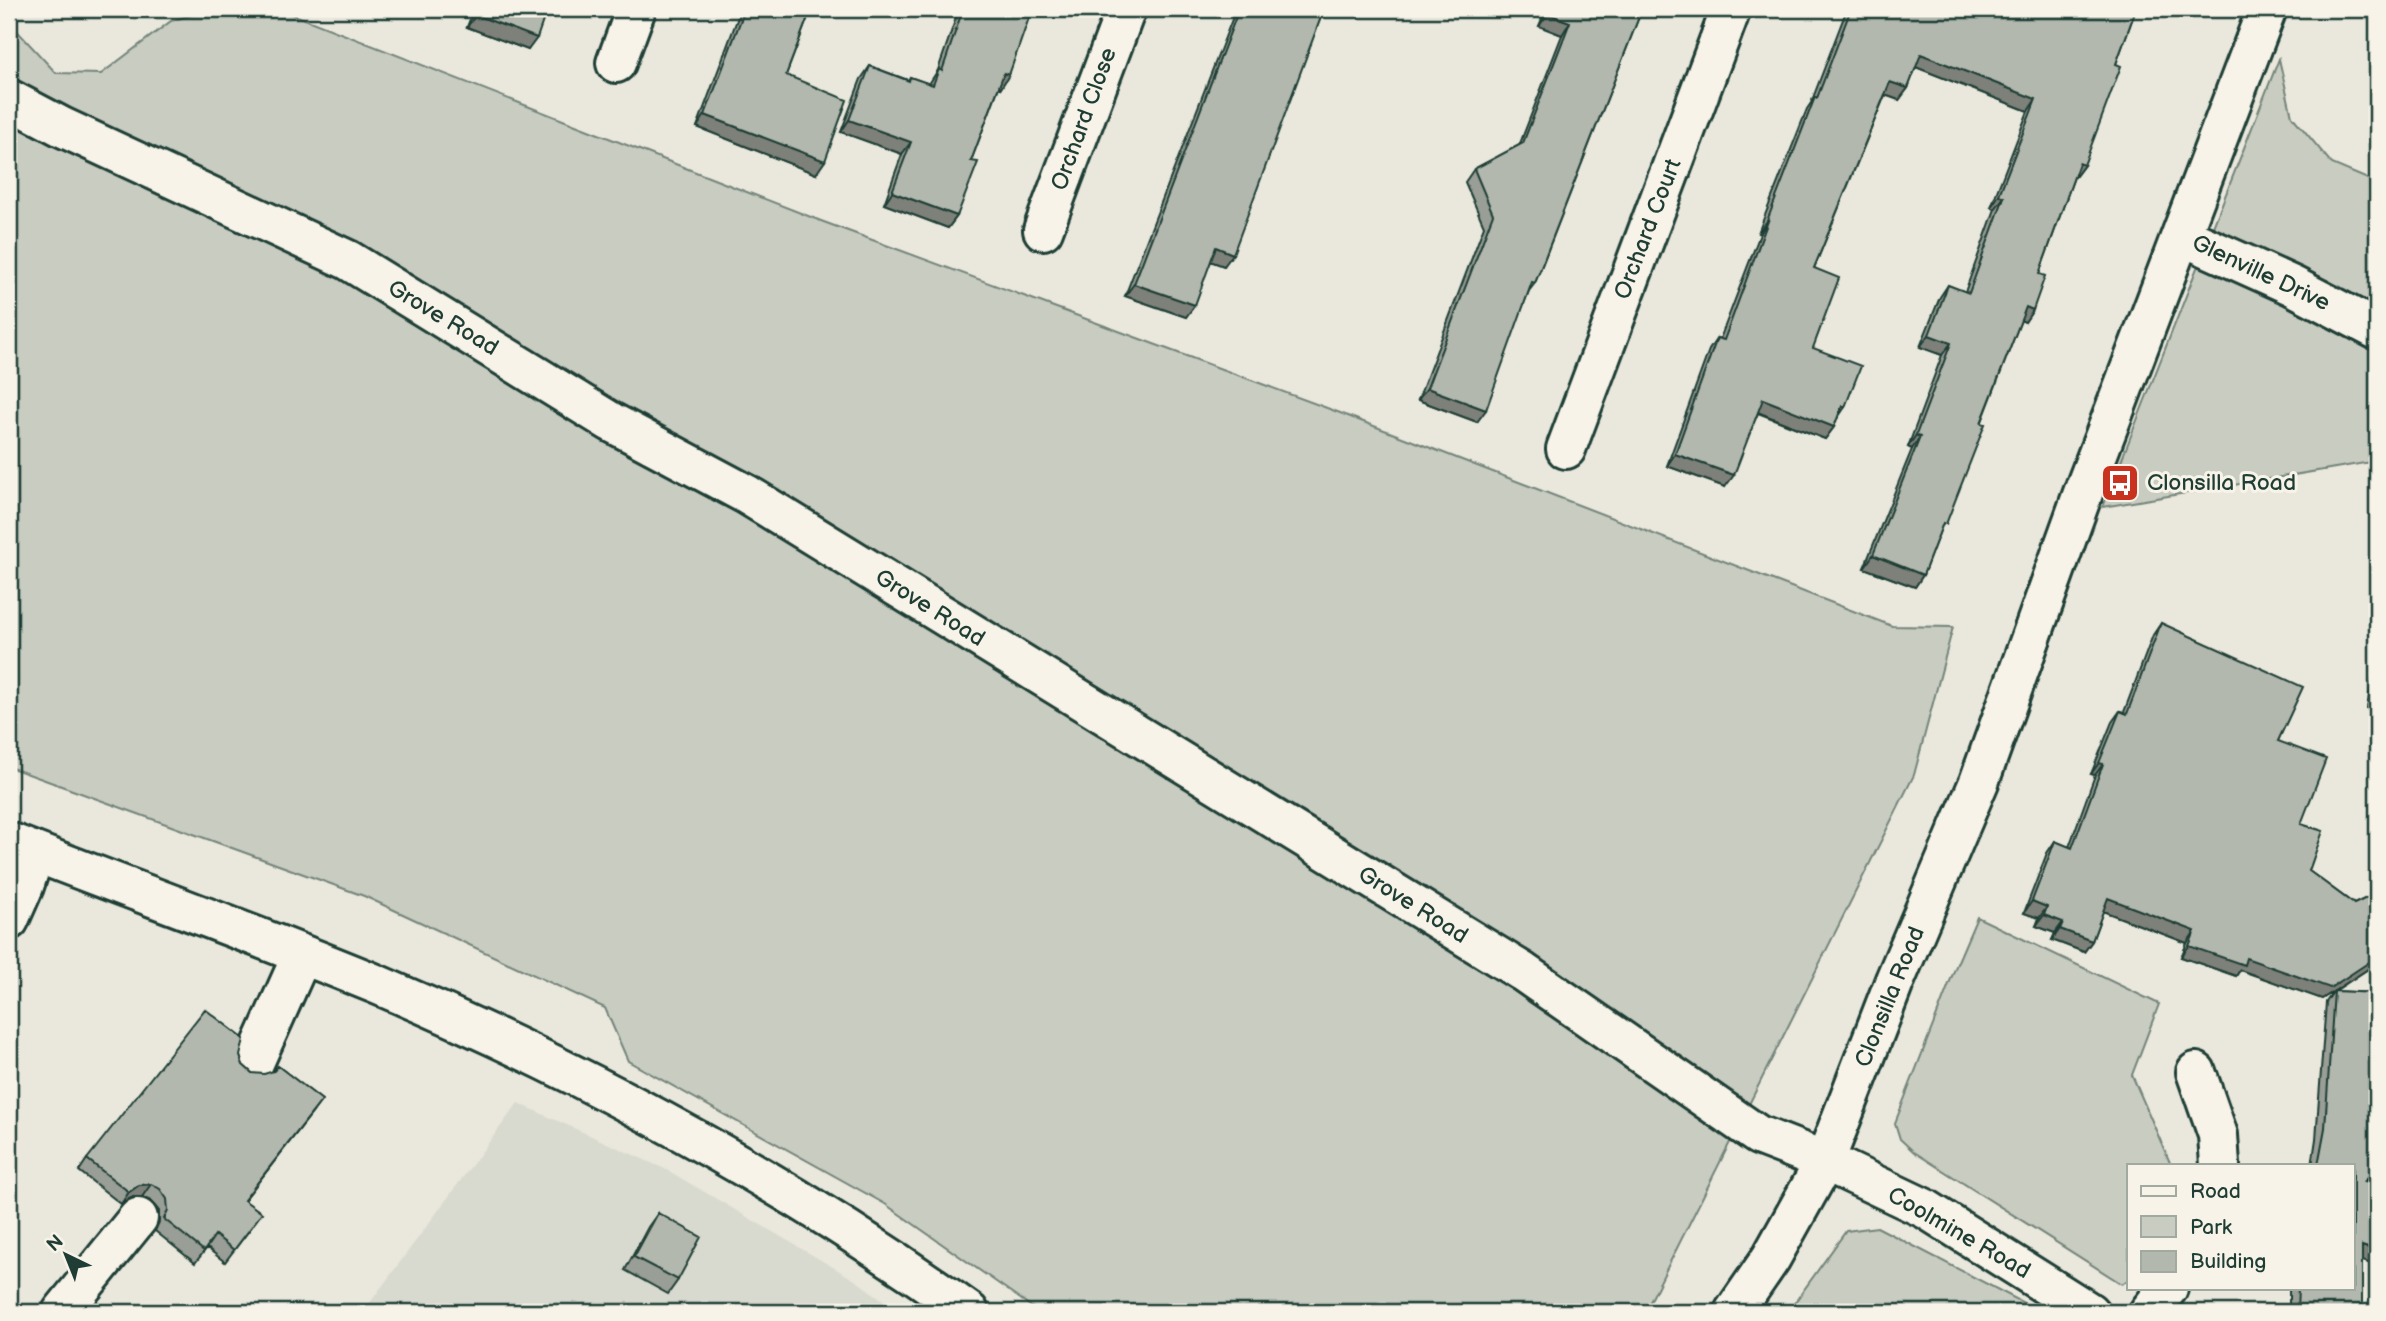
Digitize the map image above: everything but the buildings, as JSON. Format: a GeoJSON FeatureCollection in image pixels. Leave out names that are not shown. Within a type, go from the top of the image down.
{"type":"FeatureCollection","features":[{"type":"Feature","properties":{"kind":"street"},"geometry":{"type":"LineString","coordinates":[[615,63],[636,9]]}},
{"type":"Feature","properties":{"kind":"street","name":"Orchard Close"},"geometry":{"type":"LineString","coordinates":[[1043,230],[1126,9]]}},
{"type":"Feature","properties":{"kind":"street","name":"Orchard Court"},"geometry":{"type":"LineString","coordinates":[[1566,449],[1731,9]]}},
{"type":"Feature","properties":{"kind":"street","name":"Clonsilla Road"},"geometry":{"type":"LineString","coordinates":[[1734,1312],[1771,1258],[1825,1161],[1895,980],[1979,782],[2081,500],[2267,9]]}},
{"type":"Feature","properties":{"kind":"street","name":"Grove Road"},"geometry":{"type":"LineString","coordinates":[[9,99],[62,127],[348,260],[611,422],[746,494],[1523,972],[1758,1135],[1825,1161]]}},
{"type":"Feature","properties":{"kind":"street","name":"Glenville Drive"},"geometry":{"type":"LineString","coordinates":[[2182,236],[2293,286],[2377,330]]}},
{"type":"Feature","properties":{"kind":"street"},"geometry":{"type":"LineString","coordinates":[[9,920],[24,886],[22,847],[375,984],[527,1052],[676,1127],[769,1180],[969,1312]]}},
{"type":"Feature","properties":{"kind":"street"},"geometry":{"type":"LineString","coordinates":[[253,1065],[302,955]]}},
{"type":"Feature","properties":{"kind":"street"},"geometry":{"type":"LineString","coordinates":[[2196,1072],[2218,1135],[2220,1164]]}},
{"type":"Feature","properties":{"kind":"street","name":"Coolmine Road"},"geometry":{"type":"LineString","coordinates":[[1825,1161],[1928,1210],[2089,1312]]}},
{"type":"Feature","properties":{"kind":"street"},"geometry":{"type":"LineString","coordinates":[[62,1312],[138,1218]]}},
{"type":"Feature","properties":{"kind":"street"},"geometry":{"type":"LineString","coordinates":[[2150,1312],[2166,1290]]}},
{"type":"Feature","properties":{"kind":"shaded area"},"geometry":{"type":"Polygon","coordinates":[[[518,1103],[667,1170],[855,1280],[900,1312],[363,1312],[518,1103]]]}},
{"type":"Feature","properties":{"kind":"green space"},"geometry":{"type":"Polygon","coordinates":[[[212,9],[279,9],[821,221],[1335,411],[1892,626],[1953,627],[1914,775],[1645,1312],[1039,1312],[885,1204],[628,1061],[605,1008],[364,896],[9,767],[9,22],[56,73],[101,74],[171,21],[212,9]]]}},
{"type":"Feature","properties":{"kind":"green space"},"geometry":{"type":"Polygon","coordinates":[[[2279,59],[2292,116],[2332,164],[2377,183],[2377,461],[2103,507],[2279,59]]]}},
{"type":"Feature","properties":{"kind":"green space"},"geometry":{"type":"Polygon","coordinates":[[[1977,917],[2159,1004],[2132,1075],[2171,1164],[2127,1164],[2127,1280],[2122,1284],[1914,1152],[1900,1139],[1895,1123],[1977,917]]]}},
{"type":"Feature","properties":{"kind":"green space"},"geometry":{"type":"Polygon","coordinates":[[[1877,1227],[2041,1312],[1788,1312],[1846,1231],[1877,1227]]]}},
{"type":"Feature","properties":{"kind":"place","name":"Clonsilla Road"},"geometry":{"type":"Point","coordinates":[2120,483]}}]}
